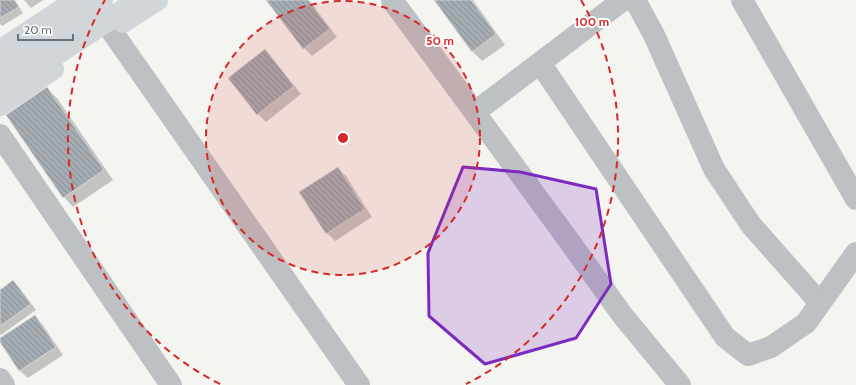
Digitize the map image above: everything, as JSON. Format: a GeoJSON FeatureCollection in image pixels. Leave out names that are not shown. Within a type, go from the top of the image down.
{"type":"FeatureCollection","features":[{"type":"Feature","properties":{"kind":"main road"},"geometry":{"type":"LineString","coordinates":[[0,66],[102,0]]}},
{"type":"Feature","properties":{"kind":"main road"},"geometry":{"type":"LineString","coordinates":[[0,91],[139,0]]}},
{"type":"Feature","properties":{"kind":"main road"},"geometry":{"type":"LineString","coordinates":[[0,105],[157,0]]}},
{"type":"Feature","properties":{"kind":"main road"},"geometry":{"type":"LineString","coordinates":[[0,51],[68,2]]}},
{"type":"Feature","properties":{"kind":"street"},"geometry":{"type":"LineString","coordinates":[[392,0],[623,316],[680,385]]}},
{"type":"Feature","properties":{"kind":"street"},"geometry":{"type":"LineString","coordinates":[[475,112],[623,0]]}},
{"type":"Feature","properties":{"kind":"street"},"geometry":{"type":"LineString","coordinates":[[635,0],[654,35],[714,169],[750,225],[820,303]]}},
{"type":"Feature","properties":{"kind":"street"},"geometry":{"type":"LineString","coordinates":[[742,0],[856,199]]}},
{"type":"Feature","properties":{"kind":"street"},"geometry":{"type":"LineString","coordinates":[[111,30],[359,385]]}},
{"type":"Feature","properties":{"kind":"street"},"geometry":{"type":"LineString","coordinates":[[540,63],[725,337],[748,355],[771,347],[806,323],[856,253]]}},
{"type":"Feature","properties":{"kind":"street"},"geometry":{"type":"LineString","coordinates":[[0,135],[171,385]]}},
{"type":"Feature","properties":{"kind":"street"},"geometry":{"type":"LineString","coordinates":[[0,379],[4,385]]}},
{"type":"Feature","properties":{"kind":"highlighted area"},"geometry":{"type":"Polygon","coordinates":[[[463,167],[520,172],[596,189],[611,284],[576,338],[485,364],[429,316],[428,253],[463,167]]]}},
{"type":"Feature","properties":{"kind":"building"},"geometry":{"type":"Polygon","coordinates":[[[0,0],[14,0],[19,7],[0,18],[0,0]]]}},
{"type":"Feature","properties":{"kind":"building"},"geometry":{"type":"Polygon","coordinates":[[[266,0],[308,0],[330,29],[303,49],[266,0]]]}},
{"type":"Feature","properties":{"kind":"building"},"geometry":{"type":"Polygon","coordinates":[[[434,0],[471,0],[496,34],[472,52],[434,0]]]}},
{"type":"Feature","properties":{"kind":"building"},"geometry":{"type":"Polygon","coordinates":[[[265,49],[294,86],[257,115],[228,78],[265,49]]]}},
{"type":"Feature","properties":{"kind":"building"},"geometry":{"type":"Polygon","coordinates":[[[47,87],[104,170],[63,198],[6,115],[47,87]]]}},
{"type":"Feature","properties":{"kind":"building"},"geometry":{"type":"Polygon","coordinates":[[[338,167],[365,209],[326,234],[299,192],[338,167]]]}},
{"type":"Feature","properties":{"kind":"building"},"geometry":{"type":"Polygon","coordinates":[[[13,280],[31,304],[0,326],[0,290],[13,280]]]}},
{"type":"Feature","properties":{"kind":"building"},"geometry":{"type":"Polygon","coordinates":[[[35,315],[56,347],[19,371],[0,342],[0,338],[35,315]]]}}]}
